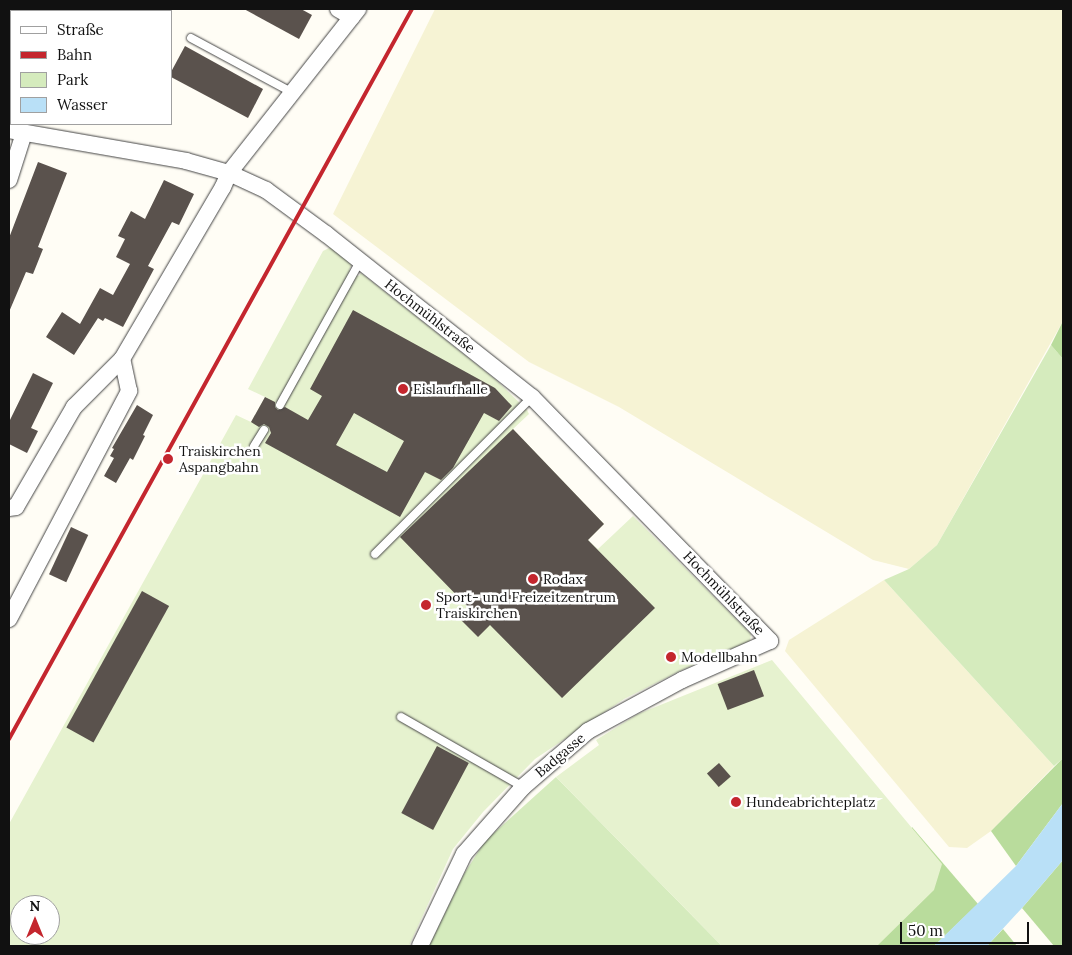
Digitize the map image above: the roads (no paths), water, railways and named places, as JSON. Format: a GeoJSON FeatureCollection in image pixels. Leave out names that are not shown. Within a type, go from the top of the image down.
{"type":"FeatureCollection","features":[{"type":"Feature","properties":{"kind":"street"},"geometry":{"type":"LineString","coordinates":[[9,508],[16,507],[74,407],[122,360],[223,187],[229,173],[293,93],[349,11]]}},
{"type":"Feature","properties":{"kind":"street"},"geometry":{"type":"LineString","coordinates":[[9,180],[17,132]]}},
{"type":"Feature","properties":{"kind":"street","name":"Hochmühlstraße"},"geometry":{"type":"LineString","coordinates":[[17,132],[186,161],[229,173],[266,190],[360,261],[532,397],[770,641]]}},
{"type":"Feature","properties":{"kind":"street"},"geometry":{"type":"LineString","coordinates":[[9,619],[129,391],[122,360]]}},
{"type":"Feature","properties":{"kind":"street","name":"Badgasse"},"geometry":{"type":"LineString","coordinates":[[420,946],[464,854],[523,787],[588,731],[682,680],[770,641]]}},
{"type":"Feature","properties":{"kind":"lane"},"geometry":{"type":"LineString","coordinates":[[191,38],[293,93]]}},
{"type":"Feature","properties":{"kind":"lane"},"geometry":{"type":"LineString","coordinates":[[280,405],[360,261]]}},
{"type":"Feature","properties":{"kind":"lane"},"geometry":{"type":"LineString","coordinates":[[375,554],[532,397]]}},
{"type":"Feature","properties":{"kind":"lane"},"geometry":{"type":"LineString","coordinates":[[254,446],[264,430]]}},
{"type":"Feature","properties":{"kind":"lane"},"geometry":{"type":"LineString","coordinates":[[401,717],[523,787]]}},
{"type":"Feature","properties":{"kind":"water"},"geometry":{"type":"Polygon","coordinates":[[[1063,803],[1063,860],[1022,908],[987,946],[934,946],[1016,866],[1063,803]]]}},
{"type":"Feature","properties":{"kind":"railway"},"geometry":{"type":"LineString","coordinates":[[9,739],[412,9]]}},
{"type":"Feature","properties":{"kind":"place","name":"Eislaufhalle"},"geometry":{"type":"Point","coordinates":[403,389]}},
{"type":"Feature","properties":{"kind":"place","name":"Traiskirchen Aspangbahn"},"geometry":{"type":"Point","coordinates":[168,459]}},
{"type":"Feature","properties":{"kind":"place","name":"Rodax"},"geometry":{"type":"Point","coordinates":[533,579]}},
{"type":"Feature","properties":{"kind":"place","name":"Sport- und Freizeitzentrum Traiskirchen"},"geometry":{"type":"Point","coordinates":[426,605]}},
{"type":"Feature","properties":{"kind":"place","name":"Modellbahn"},"geometry":{"type":"Point","coordinates":[671,657]}},
{"type":"Feature","properties":{"kind":"place","name":"Hundeabrichteplatz"},"geometry":{"type":"Point","coordinates":[736,802]}}]}
